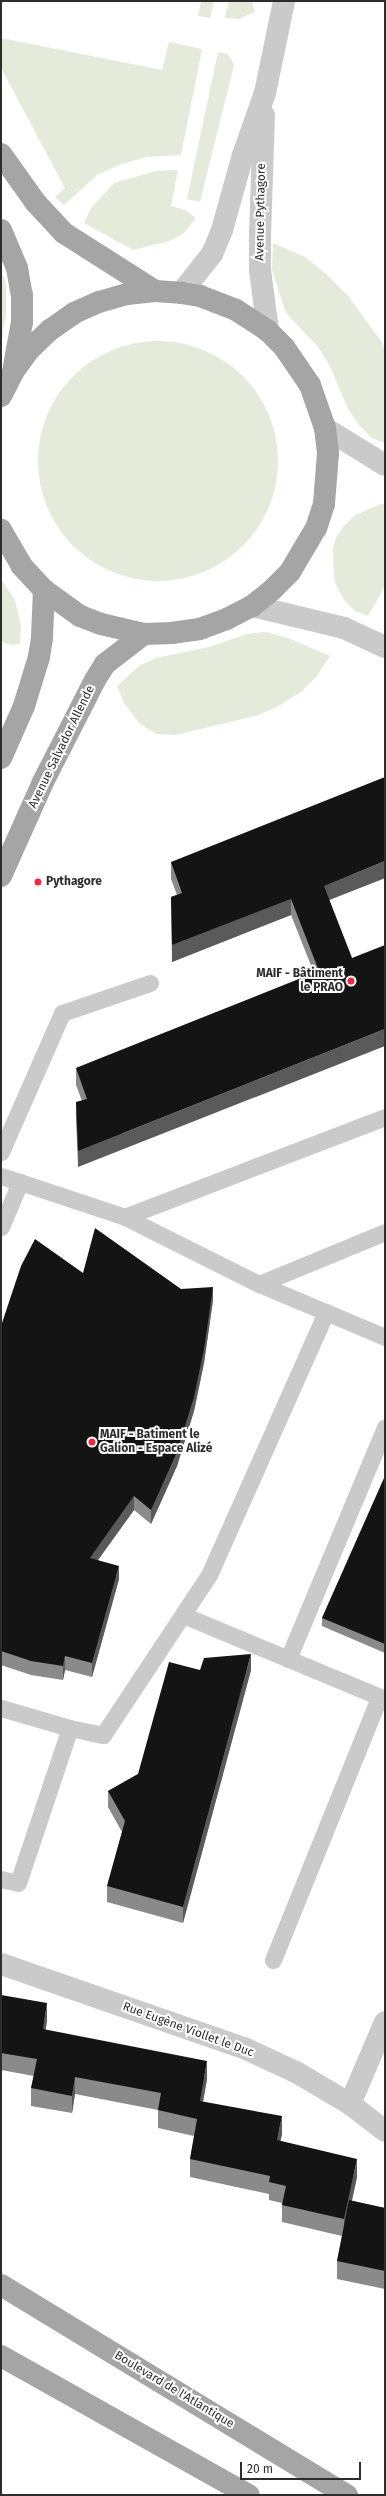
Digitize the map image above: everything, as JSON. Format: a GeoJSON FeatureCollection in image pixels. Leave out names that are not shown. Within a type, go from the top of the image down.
{"type":"FeatureCollection","features":[{"type":"Feature","properties":{"kind":"main road"},"geometry":{"type":"LineString","coordinates":[[1,154],[36,203],[64,233],[155,291]]}},
{"type":"Feature","properties":{"kind":"main road"},"geometry":{"type":"LineString","coordinates":[[1,230],[17,268],[22,295],[22,322],[13,372]]}},
{"type":"Feature","properties":{"kind":"main road"},"geometry":{"type":"LineString","coordinates":[[1,396],[13,372],[30,349],[50,330],[74,313],[99,302],[127,294],[155,291],[200,296],[236,310],[268,332],[284,347],[310,385],[325,428],[328,453],[328,478],[324,504],[316,528],[290,572],[272,590],[252,606],[227,619],[200,629],[173,633],[144,634],[101,624],[68,608],[44,590],[22,566],[2,536]]}},
{"type":"Feature","properties":{"kind":"main road"},"geometry":{"type":"LineString","coordinates":[[1,758],[24,706],[39,657],[44,590]]}},
{"type":"Feature","properties":{"kind":"main road","name":"Avenue Salvador Allende"},"geometry":{"type":"LineString","coordinates":[[1,876],[43,782],[95,680],[105,664],[144,634]]}},
{"type":"Feature","properties":{"kind":"main road","name":"Boulevard de l'Atlantique"},"geometry":{"type":"LineString","coordinates":[[1,2285],[347,2495]]}},
{"type":"Feature","properties":{"kind":"main road"},"geometry":{"type":"LineString","coordinates":[[1,2356],[249,2495]]}},
{"type":"Feature","properties":{"kind":"street","name":"Avenue Pythagore"},"geometry":{"type":"LineString","coordinates":[[181,293],[212,254],[222,230],[243,155],[265,93],[284,1]]}},
{"type":"Feature","properties":{"kind":"street","name":"Avenue Pythagore"},"geometry":{"type":"LineString","coordinates":[[265,93],[260,270],[268,332]]}},
{"type":"Feature","properties":{"kind":"street"},"geometry":{"type":"LineString","coordinates":[[325,428],[385,465]]}},
{"type":"Feature","properties":{"kind":"street"},"geometry":{"type":"LineString","coordinates":[[252,606],[344,628],[385,647]]}},
{"type":"Feature","properties":{"kind":"street","name":"Rue Eugène Viollet le Duc"},"geometry":{"type":"LineString","coordinates":[[1,1964],[244,2048],[296,2072],[350,2104],[385,2131]]}},
{"type":"Feature","properties":{"kind":"street"},"geometry":{"type":"LineString","coordinates":[[350,2104],[385,2022]]}},
{"type":"Feature","properties":{"kind":"lane"},"geometry":{"type":"LineString","coordinates":[[1,1152],[62,1013],[150,983]]}},
{"type":"Feature","properties":{"kind":"lane"},"geometry":{"type":"LineString","coordinates":[[125,1217],[385,1117]]}},
{"type":"Feature","properties":{"kind":"lane"},"geometry":{"type":"LineString","coordinates":[[1,1176],[125,1217],[259,1284],[385,1337]]}},
{"type":"Feature","properties":{"kind":"lane"},"geometry":{"type":"LineString","coordinates":[[1,1228],[20,1182]]}},
{"type":"Feature","properties":{"kind":"lane"},"geometry":{"type":"LineString","coordinates":[[259,1284],[385,1232]]}},
{"type":"Feature","properties":{"kind":"lane"},"geometry":{"type":"LineString","coordinates":[[1,1708],[70,1728],[103,1735],[209,1575],[326,1312]]}},
{"type":"Feature","properties":{"kind":"lane"},"geometry":{"type":"LineString","coordinates":[[288,1659],[385,1427]]}},
{"type":"Feature","properties":{"kind":"lane"},"geometry":{"type":"LineString","coordinates":[[183,1615],[382,1698],[273,1960]]}},
{"type":"Feature","properties":{"kind":"lane"},"geometry":{"type":"LineString","coordinates":[[1,1879],[18,1883],[70,1728]]}},
{"type":"Feature","properties":{"kind":"green space"},"geometry":{"type":"Polygon","coordinates":[[[201,1],[214,1],[210,18],[198,16],[201,1]]]}},
{"type":"Feature","properties":{"kind":"green space"},"geometry":{"type":"Polygon","coordinates":[[[229,1],[252,1],[255,12],[239,19],[225,18],[229,1]]]}},
{"type":"Feature","properties":{"kind":"green space"},"geometry":{"type":"Polygon","coordinates":[[[1,38],[162,70],[169,42],[202,49],[181,155],[146,157],[119,165],[97,175],[64,205],[55,197],[65,188],[1,68],[1,38]]]}},
{"type":"Feature","properties":{"kind":"green space"},"geometry":{"type":"Polygon","coordinates":[[[218,52],[228,54],[234,65],[200,202],[187,199],[218,52]]]}},
{"type":"Feature","properties":{"kind":"green space"},"geometry":{"type":"Polygon","coordinates":[[[178,170],[171,206],[185,210],[196,218],[184,233],[170,241],[133,250],[84,223],[91,208],[114,183],[156,171],[178,170]]]}},
{"type":"Feature","properties":{"kind":"green space"},"geometry":{"type":"Polygon","coordinates":[[[273,243],[305,257],[325,273],[348,296],[381,341],[385,350],[385,443],[372,438],[359,425],[348,409],[330,366],[318,347],[286,313],[272,270],[273,243]]]}},
{"type":"Feature","properties":{"kind":"green space"},"geometry":{"type":"Polygon","coordinates":[[[1,275],[4,277],[6,285],[6,317],[1,338],[1,275]]]}},
{"type":"Feature","properties":{"kind":"green space"},"geometry":{"type":"Polygon","coordinates":[[[146,341],[170,341],[193,346],[215,355],[243,376],[258,394],[269,415],[276,438],[278,461],[276,484],[269,507],[258,528],[243,546],[215,567],[193,576],[170,581],[146,581],[123,576],[101,567],[82,554],[65,537],[52,518],[43,496],[38,473],[38,449],[43,426],[52,404],[65,385],[82,368],[101,355],[123,346],[146,341]]]}},
{"type":"Feature","properties":{"kind":"green space"},"geometry":{"type":"Polygon","coordinates":[[[381,504],[385,504],[385,586],[368,616],[355,611],[345,601],[338,589],[334,579],[333,550],[336,537],[355,515],[381,504]]]}},
{"type":"Feature","properties":{"kind":"green space"},"geometry":{"type":"Polygon","coordinates":[[[1,579],[15,600],[21,627],[20,644],[12,645],[1,642],[1,579]]]}},
{"type":"Feature","properties":{"kind":"green space"},"geometry":{"type":"Polygon","coordinates":[[[266,632],[288,638],[330,656],[317,676],[301,692],[280,705],[259,715],[176,735],[156,734],[139,723],[124,703],[117,686],[139,666],[156,658],[209,647],[247,634],[266,632]]]}},
{"type":"Feature","properties":{"kind":"building","name":"MAIF - Bâtiment le PRAO"},"geometry":{"type":"Polygon","coordinates":[[[385,777],[385,861],[324,886],[352,958],[385,945],[385,1029],[78,1151],[76,1102],[87,1099],[76,1068],[319,971],[291,899],[172,945],[171,897],[182,893],[171,862],[385,777]]]}},
{"type":"Feature","properties":{"kind":"building","name":"MAIF - Batiment le Galion - Espace Alizé"},"geometry":{"type":"Polygon","coordinates":[[[95,1228],[181,1289],[213,1287],[204,1349],[194,1397],[177,1452],[151,1510],[134,1496],[90,1558],[119,1566],[92,1663],[65,1656],[63,1666],[31,1661],[1,1651],[1,1326],[21,1266],[35,1239],[83,1273],[95,1228]]]}},
{"type":"Feature","properties":{"kind":"building"},"geometry":{"type":"Polygon","coordinates":[[[385,1476],[385,1644],[322,1618],[385,1476]]]}},
{"type":"Feature","properties":{"kind":"building"},"geometry":{"type":"Polygon","coordinates":[[[251,1654],[183,1907],[107,1886],[125,1821],[108,1791],[138,1774],[169,1662],[200,1670],[204,1658],[251,1654]]]}},
{"type":"Feature","properties":{"kind":"building"},"geometry":{"type":"Polygon","coordinates":[[[1,1995],[47,2003],[43,2029],[207,2061],[200,2101],[282,2116],[277,2140],[357,2159],[344,2219],[282,2205],[286,2186],[269,2182],[270,2176],[190,2159],[197,2119],[158,2110],[161,2093],[75,2077],[72,2096],[31,2088],[37,2059],[1,2053],[1,1995]]]}},
{"type":"Feature","properties":{"kind":"building"},"geometry":{"type":"Polygon","coordinates":[[[349,2200],[385,2208],[385,2271],[337,2261],[349,2200]]]}},
{"type":"Feature","properties":{"kind":"place","name":"Pythagore"},"geometry":{"type":"Point","coordinates":[38,882]}},
{"type":"Feature","properties":{"kind":"place","name":"MAIF - Bâtiment le PRAO"},"geometry":{"type":"Point","coordinates":[351,981]}},
{"type":"Feature","properties":{"kind":"place","name":"MAIF - Batiment le Galion - Espace Alizé"},"geometry":{"type":"Point","coordinates":[92,1442]}}]}
